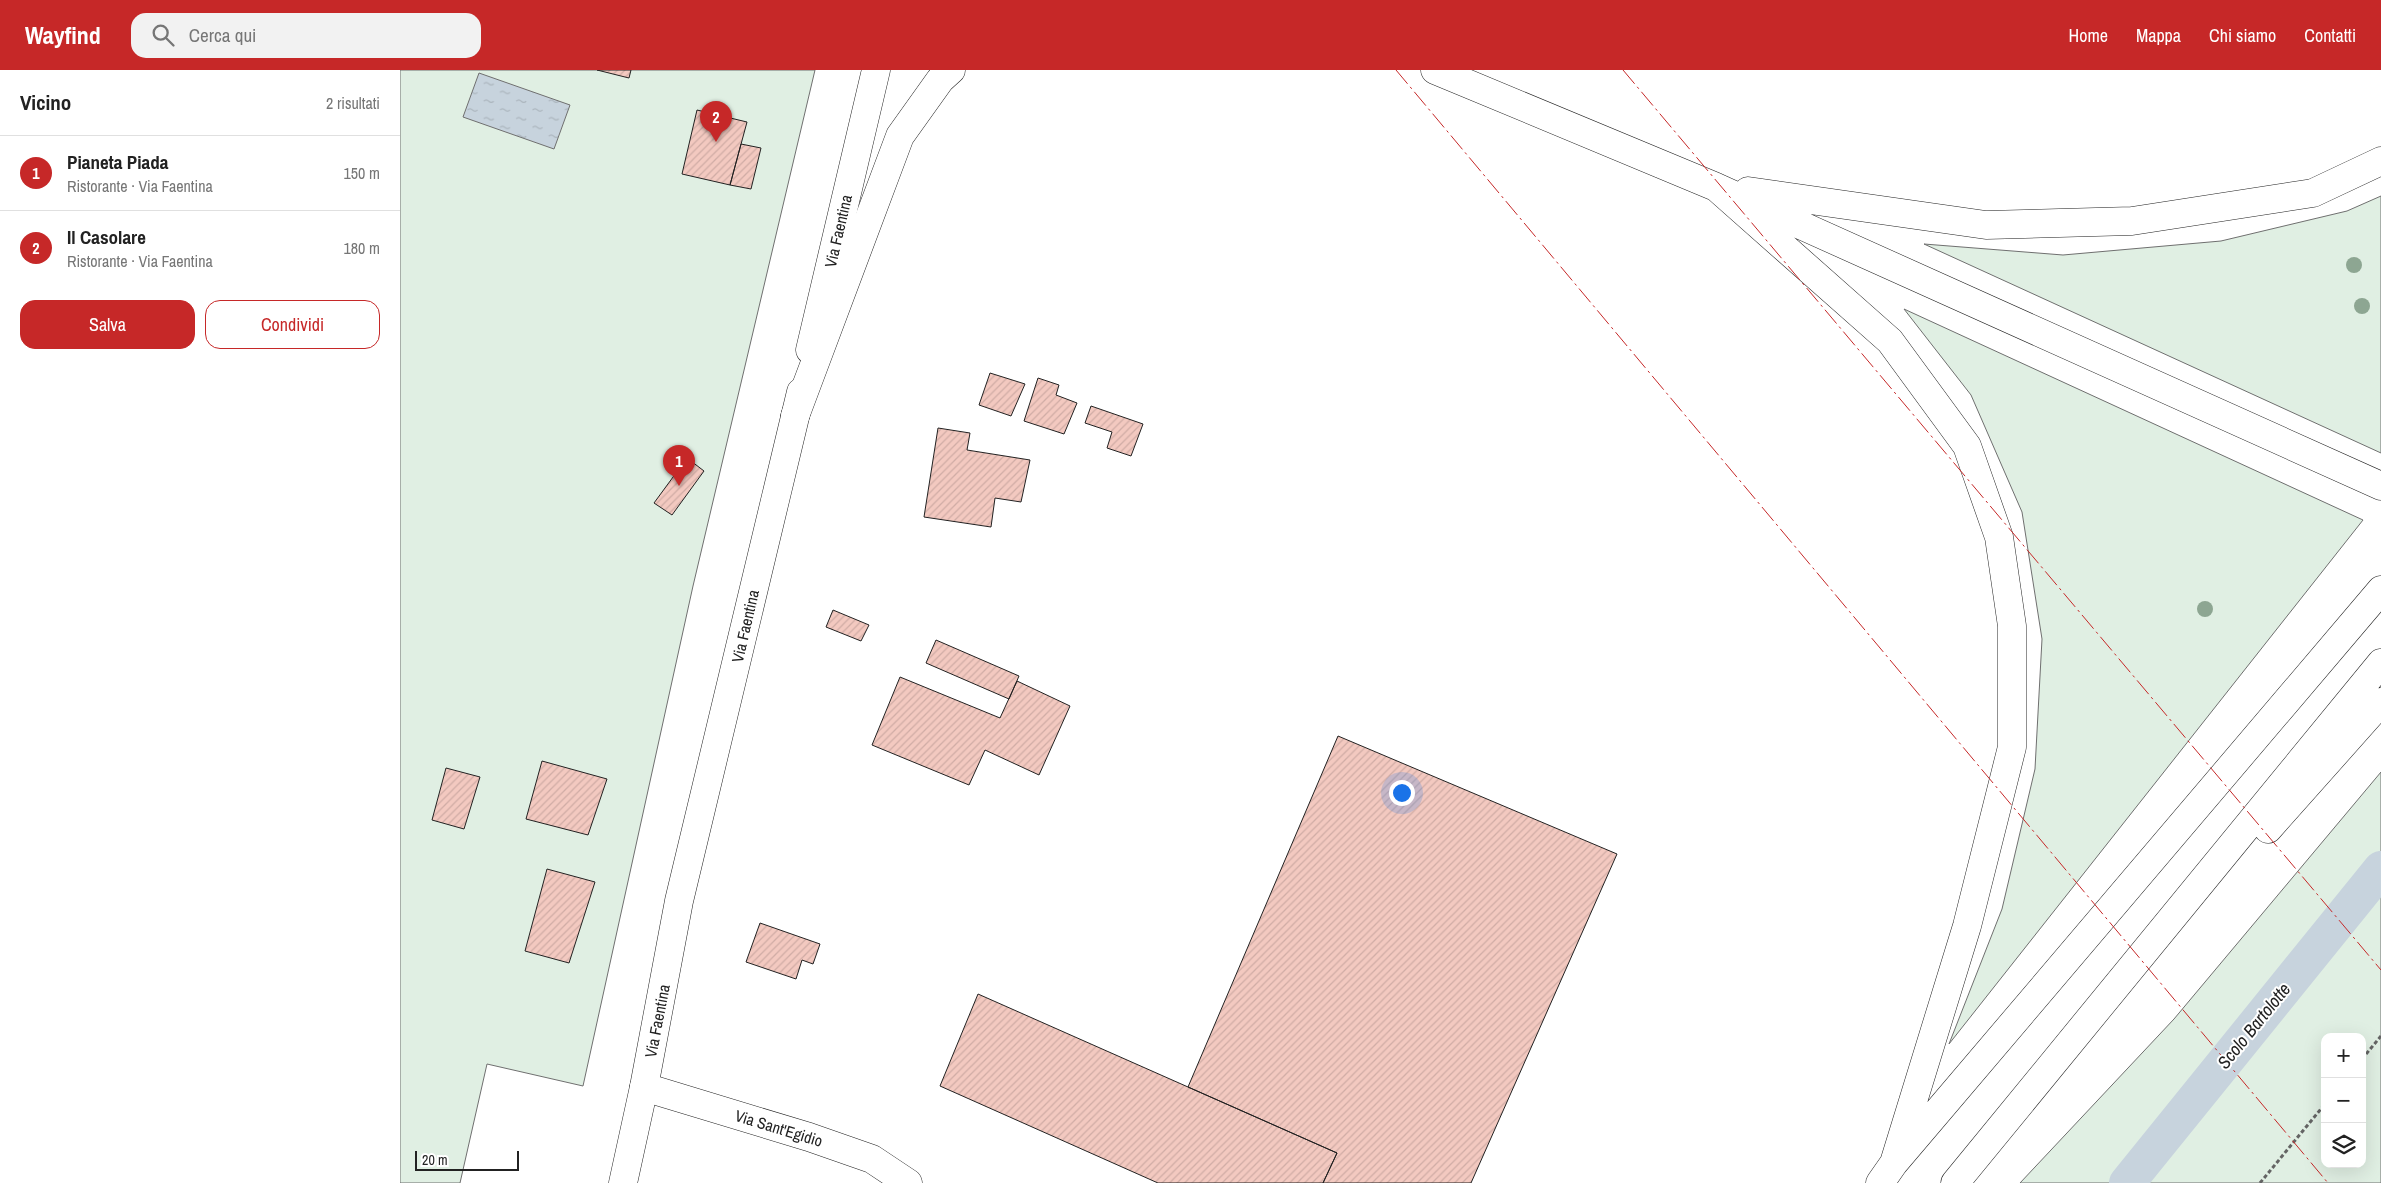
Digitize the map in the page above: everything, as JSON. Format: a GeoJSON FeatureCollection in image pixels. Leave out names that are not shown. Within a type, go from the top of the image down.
{"type":"FeatureCollection","features":[{"type":"Feature","properties":{"kind":"main road","name":"Via Faentina"},"geometry":{"type":"LineString","coordinates":[[623,1183],[644,1087],[679,901],[876,70]]}},
{"type":"Feature","properties":{"kind":"main road"},"geometry":{"type":"LineString","coordinates":[[795,416],[900,136],[940,80],[951,70]]}},
{"type":"Feature","properties":{"kind":"main road"},"geometry":{"type":"LineString","coordinates":[[1444,72],[1716,187],[2381,486]]}},
{"type":"Feature","properties":{"kind":"main road"},"geometry":{"type":"LineString","coordinates":[[1716,187],[1986,225],[2132,220],[2313,192],[2381,161]]}},
{"type":"Feature","properties":{"kind":"main road"},"geometry":{"type":"LineString","coordinates":[[1716,187],[1890,341],[1967,446],[1999,537],[2012,626],[2012,746],[1967,926],[1887,1173]]}},
{"type":"Feature","properties":{"kind":"main road"},"geometry":{"type":"LineString","coordinates":[[1887,1173],[2381,590]]}},
{"type":"Feature","properties":{"kind":"main road"},"geometry":{"type":"LineString","coordinates":[[1956,1183],[2381,662]]}},
{"type":"Feature","properties":{"kind":"main road"},"geometry":{"type":"LineString","coordinates":[[1956,1183],[2381,702]]}},
{"type":"Feature","properties":{"kind":"main road","name":"Via Sant'Egidio"},"geometry":{"type":"LineString","coordinates":[[644,1087],[809,1137],[872,1159],[908,1183]]}},
{"type":"Feature","properties":{"kind":"path"},"geometry":{"type":"LineString","coordinates":[[2366,1054],[2381,1036]]}},
{"type":"Feature","properties":{"kind":"path"},"geometry":{"type":"LineString","coordinates":[[2260,1183],[2321,1109]]}},
{"type":"Feature","properties":{"kind":"green space"},"geometry":{"type":"Polygon","coordinates":[[[400,70],[815,70],[693,586],[583,1086],[487,1064],[460,1183],[400,1183],[400,70]]]}},
{"type":"Feature","properties":{"kind":"green space"},"geometry":{"type":"Polygon","coordinates":[[[2381,196],[2381,453],[1924,244],[2063,255],[2221,241],[2347,211],[2381,196]]]}},
{"type":"Feature","properties":{"kind":"green space"},"geometry":{"type":"Polygon","coordinates":[[[1904,309],[2363,520],[1949,1044],[2002,909],[2035,769],[2042,639],[2022,512],[1971,395],[1904,309]]]}},
{"type":"Feature","properties":{"kind":"green space"},"geometry":{"type":"Polygon","coordinates":[[[2381,772],[2381,1183],[2020,1183],[2174,1019],[2381,772]]]}},
{"type":"Feature","properties":{"kind":"water"},"geometry":{"type":"Polygon","coordinates":[[[479,73],[570,105],[554,149],[463,117],[479,73]]]}},
{"type":"Feature","properties":{"kind":"building"},"geometry":{"type":"Polygon","coordinates":[[[597,70],[631,70],[629,78],[597,70]]]}},
{"type":"Feature","properties":{"kind":"building"},"geometry":{"type":"Polygon","coordinates":[[[697,110],[747,122],[730,185],[682,174],[697,110]]]}},
{"type":"Feature","properties":{"kind":"building"},"geometry":{"type":"Polygon","coordinates":[[[741,144],[761,148],[751,189],[730,185],[741,144]]]}},
{"type":"Feature","properties":{"kind":"building"},"geometry":{"type":"Polygon","coordinates":[[[990,373],[1025,384],[1011,416],[979,405],[990,373]]]}},
{"type":"Feature","properties":{"kind":"building"},"geometry":{"type":"Polygon","coordinates":[[[1038,378],[1059,385],[1056,395],[1077,403],[1064,434],[1024,421],[1038,378]]]}},
{"type":"Feature","properties":{"kind":"building"},"geometry":{"type":"Polygon","coordinates":[[[1091,406],[1143,424],[1131,456],[1107,448],[1112,432],[1085,423],[1091,406]]]}},
{"type":"Feature","properties":{"kind":"building"},"geometry":{"type":"Polygon","coordinates":[[[938,428],[970,433],[967,450],[1030,460],[1021,502],[995,498],[991,527],[924,517],[938,428]]]}},
{"type":"Feature","properties":{"kind":"building"},"geometry":{"type":"Polygon","coordinates":[[[687,458],[704,471],[672,515],[654,503],[687,458]]]}},
{"type":"Feature","properties":{"kind":"building"},"geometry":{"type":"Polygon","coordinates":[[[833,610],[869,625],[861,641],[826,627],[833,610]]]}},
{"type":"Feature","properties":{"kind":"building"},"geometry":{"type":"Polygon","coordinates":[[[936,640],[1019,676],[1009,699],[926,663],[936,640]]]}},
{"type":"Feature","properties":{"kind":"building"},"geometry":{"type":"Polygon","coordinates":[[[900,677],[1000,718],[1017,681],[1070,706],[1039,775],[985,750],[969,785],[872,745],[900,677]]]}},
{"type":"Feature","properties":{"kind":"building"},"geometry":{"type":"Polygon","coordinates":[[[1338,736],[1617,854],[1471,1183],[1323,1183],[1337,1153],[1188,1087],[1338,736]]]}},
{"type":"Feature","properties":{"kind":"building"},"geometry":{"type":"Polygon","coordinates":[[[542,761],[607,779],[588,835],[526,819],[542,761]]]}},
{"type":"Feature","properties":{"kind":"building"},"geometry":{"type":"Polygon","coordinates":[[[446,768],[480,777],[464,829],[432,820],[446,768]]]}},
{"type":"Feature","properties":{"kind":"building"},"geometry":{"type":"Polygon","coordinates":[[[547,869],[595,882],[569,963],[525,951],[547,869]]]}},
{"type":"Feature","properties":{"kind":"building"},"geometry":{"type":"Polygon","coordinates":[[[760,923],[820,944],[813,964],[802,960],[796,979],[746,962],[760,923]]]}},
{"type":"Feature","properties":{"kind":"building"},"geometry":{"type":"Polygon","coordinates":[[[978,994],[1337,1153],[1323,1183],[1158,1183],[940,1086],[978,994]]]}},
{"type":"Feature","properties":{"kind":"waterway","name":"Scolo Bartolotte"},"geometry":{"type":"LineString","coordinates":[[2127,1183],[2381,869]]}},
{"type":"Feature","properties":{"kind":"power"},"geometry":{"type":"LineString","coordinates":[[1396,70],[2328,1183]]}},
{"type":"Feature","properties":{"kind":"power"},"geometry":{"type":"LineString","coordinates":[[1623,70],[2381,970]]}},
{"type":"Feature","properties":{"kind":"place","name":"Il Casolare"},"geometry":{"type":"Point","coordinates":[716,142]}},
{"type":"Feature","properties":{"kind":"place","name":"Pianeta Piada"},"geometry":{"type":"Point","coordinates":[679,486]}}]}
